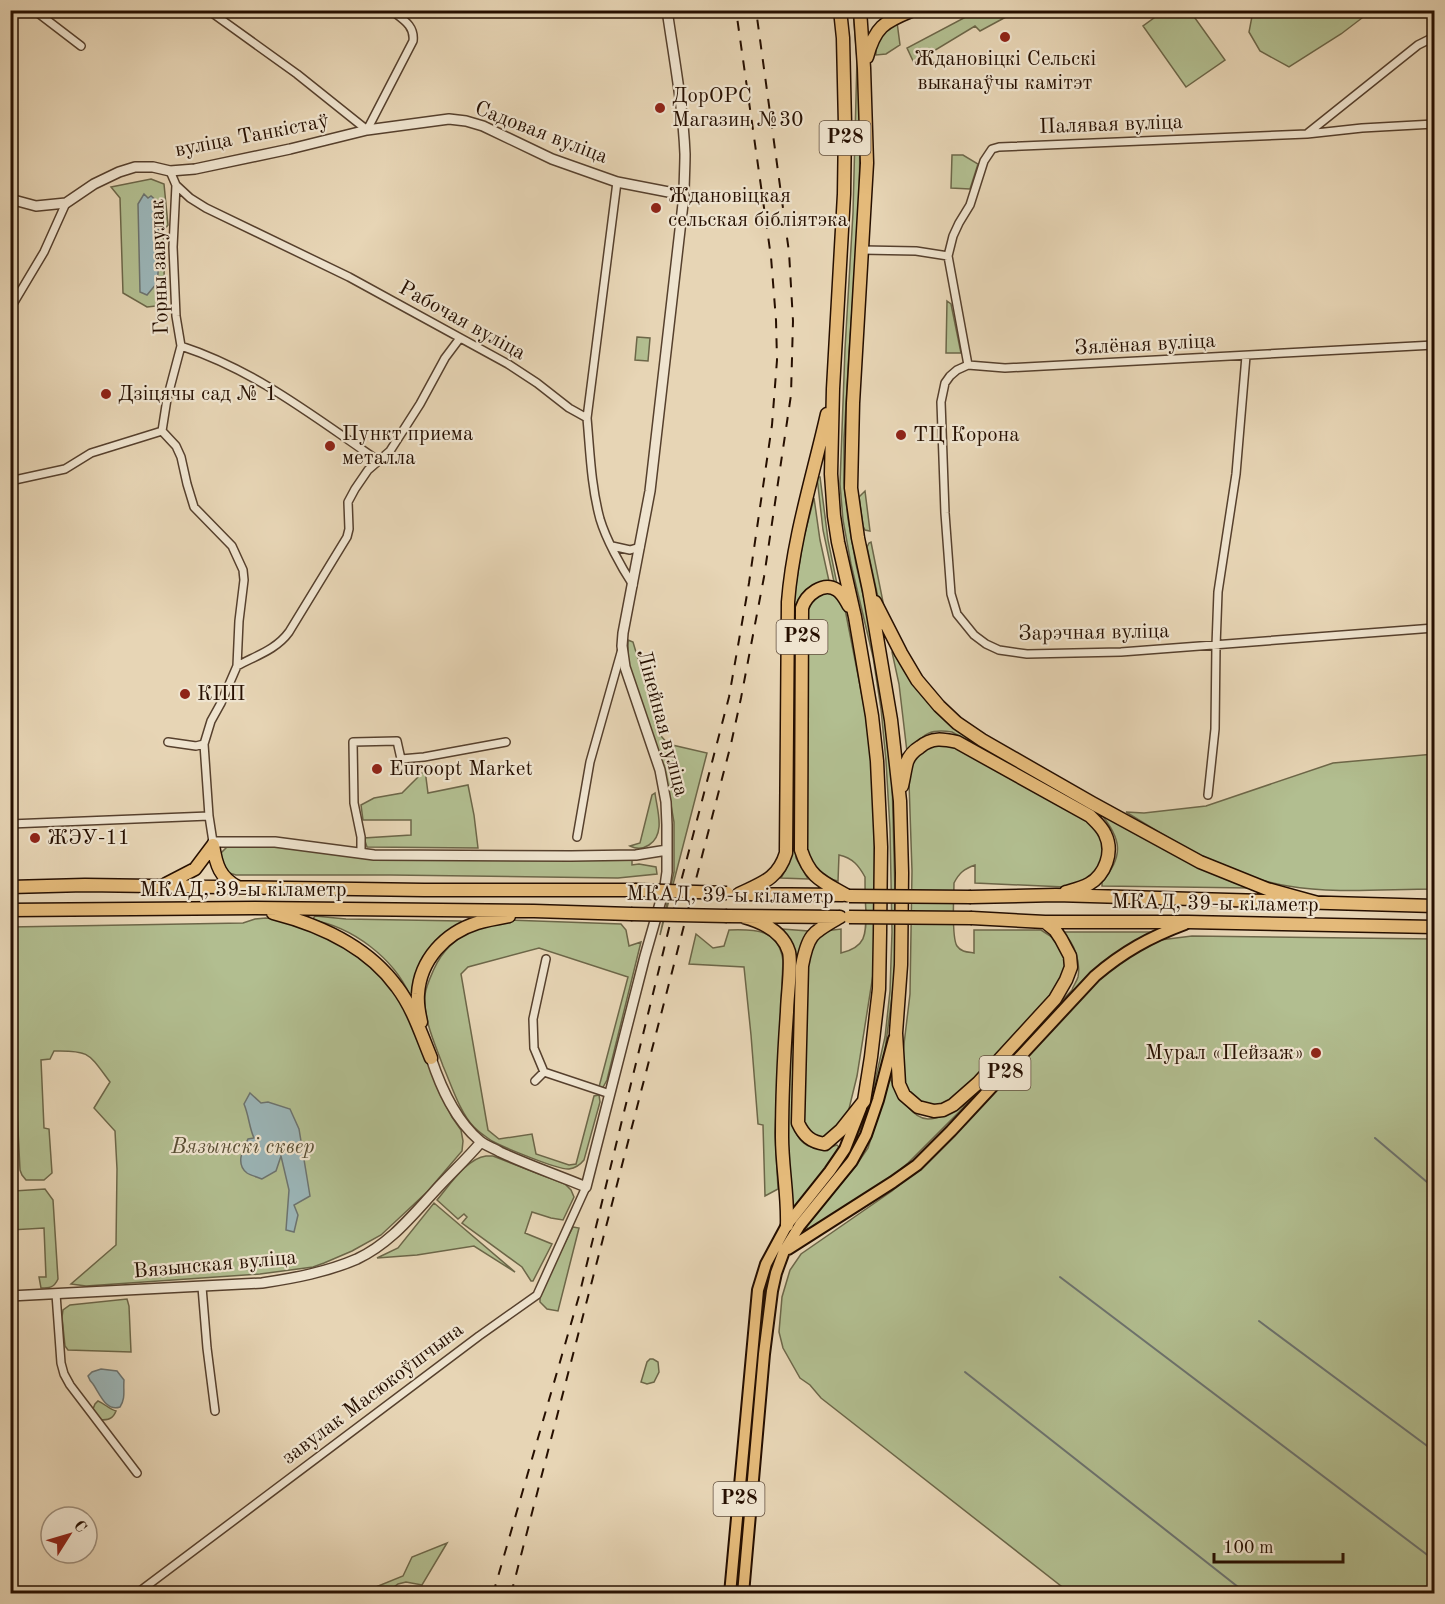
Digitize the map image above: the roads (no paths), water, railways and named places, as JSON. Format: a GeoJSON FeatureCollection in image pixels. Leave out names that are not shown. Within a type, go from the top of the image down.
{"type":"FeatureCollection","features":[{"type":"Feature","properties":{"kind":"highway","name":"Р28"},"geometry":{"type":"LineString","coordinates":[[840,10],[845,85],[845,136],[831,474],[838,542],[855,617],[872,716],[877,761],[881,847],[879,989],[864,1101],[841,1130],[825,1144],[808,1138],[798,1123],[804,955],[809,941],[818,930],[845,917]]}},
{"type":"Feature","properties":{"kind":"highway","name":"Р28"},"geometry":{"type":"LineString","coordinates":[[860,10],[867,163],[853,403],[851,488],[891,720],[900,798],[901,965],[896,1033],[899,1084],[904,1095],[918,1107],[926,1110],[943,1110],[953,1105],[978,1083],[1055,999],[1071,967],[1070,956],[1055,930],[1045,922]]}},
{"type":"Feature","properties":{"kind":"highway"},"geometry":{"type":"LineString","coordinates":[[864,68],[872,39],[877,32],[893,18],[911,11]]}},
{"type":"Feature","properties":{"kind":"highway","name":"Р28"},"geometry":{"type":"LineString","coordinates":[[733,894],[774,875],[783,863],[786,853],[790,572],[833,389]]}},
{"type":"Feature","properties":{"kind":"highway","name":"Р28"},"geometry":{"type":"LineString","coordinates":[[848,895],[821,881],[806,864],[801,849],[802,608],[809,595],[818,590],[832,588],[839,591],[855,617]]}},
{"type":"Feature","properties":{"kind":"highway","name":"Р28"},"geometry":{"type":"LineString","coordinates":[[869,590],[900,653],[917,680],[957,723],[1072,792],[1200,862],[1267,888],[1318,903]]}},
{"type":"Feature","properties":{"kind":"highway","name":"Р28"},"geometry":{"type":"LineString","coordinates":[[900,798],[908,760],[915,750],[926,742],[944,739],[957,742],[1090,816],[1099,825],[1107,840],[1109,849],[1107,860],[1100,874],[1090,884],[1056,895]]}},
{"type":"Feature","properties":{"kind":"highway"},"geometry":{"type":"LineString","coordinates":[[163,885],[195,869],[213,844]]}},
{"type":"Feature","properties":{"kind":"highway"},"geometry":{"type":"LineString","coordinates":[[213,844],[217,867],[230,883],[238,887]]}},
{"type":"Feature","properties":{"kind":"highway","name":"МКАД, 39-ы кіламетр"},"geometry":{"type":"LineString","coordinates":[[10,887],[163,885],[635,890],[733,894],[971,897],[1056,895],[1434,906]]}},
{"type":"Feature","properties":{"kind":"highway"},"geometry":{"type":"LineString","coordinates":[[255,908],[282,915],[330,933],[364,954],[398,987],[415,1019],[431,1058]]}},
{"type":"Feature","properties":{"kind":"highway","name":"МКАД, 39-ы кіламетр"},"geometry":{"type":"LineString","coordinates":[[10,910],[255,908],[534,911],[744,917],[972,918],[1045,922],[1188,922],[1434,927]]}},
{"type":"Feature","properties":{"kind":"highway"},"geometry":{"type":"LineString","coordinates":[[431,1058],[421,1024],[418,992],[433,952],[446,939],[465,928],[534,911]]}},
{"type":"Feature","properties":{"kind":"highway","name":"Р28"},"geometry":{"type":"LineString","coordinates":[[744,917],[775,931],[786,945],[790,959],[782,1139],[788,1208],[787,1225]]}},
{"type":"Feature","properties":{"kind":"main road","name":"Р28"},"geometry":{"type":"LineString","coordinates":[[784,1251],[917,1165],[1095,976],[1114,959],[1188,922]]}},
{"type":"Feature","properties":{"kind":"main road","name":"Р28"},"geometry":{"type":"LineString","coordinates":[[743,1593],[764,1354],[772,1291],[784,1251],[800,1225],[852,1161],[866,1135],[896,1033]]}},
{"type":"Feature","properties":{"kind":"main road","name":"Р28"},"geometry":{"type":"LineString","coordinates":[[730,1593],[761,1278],[787,1225],[845,1149],[864,1101]]}},
{"type":"Feature","properties":{"kind":"street"},"geometry":{"type":"LineString","coordinates":[[34,10],[81,46]]}},
{"type":"Feature","properties":{"kind":"street"},"geometry":{"type":"LineString","coordinates":[[208,10],[297,74],[367,130],[413,41],[414,33],[409,24],[392,10]]}},
{"type":"Feature","properties":{"kind":"street","name":"Лінейная вуліца"},"geometry":{"type":"LineString","coordinates":[[586,1187],[667,872],[664,785],[625,667],[622,646],[650,491],[684,195],[685,153],[682,117],[667,10]]}},
{"type":"Feature","properties":{"kind":"street"},"geometry":{"type":"LineString","coordinates":[[1307,134],[1418,45],[1434,37]]}},
{"type":"Feature","properties":{"kind":"street","name":"Садовая вуліца"},"geometry":{"type":"LineString","coordinates":[[367,130],[449,119],[466,121],[483,126],[552,159],[617,182],[684,195]]}},
{"type":"Feature","properties":{"kind":"street","name":"Палявая вуліца"},"geometry":{"type":"LineString","coordinates":[[948,256],[953,236],[970,205],[984,161],[992,149],[999,147],[1307,134],[1434,124]]}},
{"type":"Feature","properties":{"kind":"street","name":"вуліца Танкістаў"},"geometry":{"type":"LineString","coordinates":[[10,199],[36,206],[66,203],[94,184],[135,167],[153,167],[170,171],[195,169],[367,130]]}},
{"type":"Feature","properties":{"kind":"street","name":"Рабочая вуліца"},"geometry":{"type":"LineString","coordinates":[[170,171],[176,185],[206,208],[350,277],[508,364],[569,408],[587,417]]}},
{"type":"Feature","properties":{"kind":"street"},"geometry":{"type":"LineString","coordinates":[[617,182],[587,417],[594,491],[601,522],[618,561],[633,585]]}},
{"type":"Feature","properties":{"kind":"street","name":"Горны завулак"},"geometry":{"type":"LineString","coordinates":[[162,431],[167,399],[181,346],[176,316],[173,247],[176,185]]}},
{"type":"Feature","properties":{"kind":"street"},"geometry":{"type":"LineString","coordinates":[[10,309],[44,252],[66,203]]}},
{"type":"Feature","properties":{"kind":"street"},"geometry":{"type":"LineString","coordinates":[[862,250],[916,251],[948,256],[968,366]]}},
{"type":"Feature","properties":{"kind":"street"},"geometry":{"type":"LineString","coordinates":[[237,666],[273,648],[289,633],[347,537],[348,502],[355,489],[368,471],[390,451],[420,405],[445,358],[460,338]]}},
{"type":"Feature","properties":{"kind":"street","name":"Зялёная вуліца"},"geometry":{"type":"LineString","coordinates":[[968,366],[1005,368],[1434,345]]}},
{"type":"Feature","properties":{"kind":"street","name":"Горны завулак"},"geometry":{"type":"LineString","coordinates":[[181,346],[238,370],[299,405],[379,461]]}},
{"type":"Feature","properties":{"kind":"street"},"geometry":{"type":"LineString","coordinates":[[1208,795],[1215,729],[1218,592],[1236,474],[1246,356]]}},
{"type":"Feature","properties":{"kind":"street","name":"Зарэчная вуліца"},"geometry":{"type":"LineString","coordinates":[[968,366],[957,370],[950,376],[945,383],[941,402],[945,513],[951,594],[957,614],[974,635],[986,644],[999,650],[1027,654],[1121,652],[1434,628]]}},
{"type":"Feature","properties":{"kind":"street"},"geometry":{"type":"LineString","coordinates":[[10,480],[65,469],[91,453],[162,431],[176,446],[181,457],[194,507],[232,546],[243,570],[244,580],[238,621],[237,666],[211,721],[204,744],[213,844],[275,842],[374,855],[636,855],[667,850]]}},
{"type":"Feature","properties":{"kind":"street"},"geometry":{"type":"LineString","coordinates":[[612,546],[630,550],[640,547]]}},
{"type":"Feature","properties":{"kind":"street"},"geometry":{"type":"LineString","coordinates":[[577,837],[590,762],[622,646]]}},
{"type":"Feature","properties":{"kind":"street"},"geometry":{"type":"LineString","coordinates":[[361,853],[361,837],[354,803],[353,742],[397,741],[401,759],[506,742]]}},
{"type":"Feature","properties":{"kind":"street"},"geometry":{"type":"LineString","coordinates":[[168,742],[196,746],[204,744]]}},
{"type":"Feature","properties":{"kind":"street"},"geometry":{"type":"LineString","coordinates":[[10,824],[209,816]]}},
{"type":"Feature","properties":{"kind":"street"},"geometry":{"type":"LineString","coordinates":[[546,960],[533,1019],[534,1048],[544,1072],[610,1094]]}},
{"type":"Feature","properties":{"kind":"street"},"geometry":{"type":"LineString","coordinates":[[431,1058],[441,1085],[453,1107],[465,1125],[482,1142],[516,1159],[586,1187]]}},
{"type":"Feature","properties":{"kind":"street"},"geometry":{"type":"LineString","coordinates":[[535,1081],[544,1072]]}},
{"type":"Feature","properties":{"kind":"street","name":"Вязынская вуліца"},"geometry":{"type":"LineString","coordinates":[[10,1296],[262,1283],[331,1269],[357,1258],[392,1236],[482,1142]]}},
{"type":"Feature","properties":{"kind":"street","name":"завулак Масюкоўшчына"},"geometry":{"type":"LineString","coordinates":[[136,1593],[537,1295],[586,1187]]}},
{"type":"Feature","properties":{"kind":"street"},"geometry":{"type":"LineString","coordinates":[[202,1287],[215,1411]]}},
{"type":"Feature","properties":{"kind":"street"},"geometry":{"type":"LineString","coordinates":[[56,1294],[61,1363],[64,1374],[137,1473]]}},
{"type":"Feature","properties":{"kind":"water"},"geometry":{"type":"Polygon","coordinates":[[[144,194],[158,202],[157,283],[147,295],[140,292],[138,204],[144,194]]]}},
{"type":"Feature","properties":{"kind":"water"},"geometry":{"type":"Polygon","coordinates":[[[250,1093],[261,1103],[268,1102],[290,1109],[299,1129],[310,1196],[294,1205],[298,1215],[294,1232],[286,1230],[289,1190],[281,1156],[276,1171],[262,1179],[247,1173],[241,1165],[241,1156],[246,1143],[248,1139],[254,1138],[244,1104],[250,1093]]]}},
{"type":"Feature","properties":{"kind":"water"},"geometry":{"type":"Polygon","coordinates":[[[101,1369],[117,1371],[124,1380],[124,1397],[120,1407],[107,1405],[88,1376],[101,1369]]]}},
{"type":"Feature","properties":{"kind":"waterway"},"geometry":{"type":"LineString","coordinates":[[1375,1138],[1434,1188]]}},
{"type":"Feature","properties":{"kind":"waterway"},"geometry":{"type":"LineString","coordinates":[[1060,1277],[1434,1560]]}},
{"type":"Feature","properties":{"kind":"waterway"},"geometry":{"type":"LineString","coordinates":[[1259,1321],[1434,1451]]}},
{"type":"Feature","properties":{"kind":"waterway"},"geometry":{"type":"LineString","coordinates":[[965,1372],[1247,1594]]}},
{"type":"Feature","properties":{"kind":"railway"},"geometry":{"type":"LineString","coordinates":[[493,1594],[579,1296],[672,916],[729,697],[749,583],[772,425],[777,360],[771,257],[736,10]]}},
{"type":"Feature","properties":{"kind":"railway"},"geometry":{"type":"LineString","coordinates":[[511,1594],[731,744],[764,577],[791,395],[793,321],[789,252],[756,10]]}},
{"type":"Feature","properties":{"kind":"place","name":"Ждановіцкі Сельскі выканаўчы камітэт"},"geometry":{"type":"Point","coordinates":[1005,37]}},
{"type":"Feature","properties":{"kind":"place","name":"ДорОРС Магазин №30"},"geometry":{"type":"Point","coordinates":[660,108]}},
{"type":"Feature","properties":{"kind":"place","name":"Ждановіцкая сельская бібліятэка"},"geometry":{"type":"Point","coordinates":[656,208]}},
{"type":"Feature","properties":{"kind":"place","name":"Дзіцячы сад № 1"},"geometry":{"type":"Point","coordinates":[106,394]}},
{"type":"Feature","properties":{"kind":"place","name":"ТЦ Корона"},"geometry":{"type":"Point","coordinates":[901,435]}},
{"type":"Feature","properties":{"kind":"place","name":"Пункт приема металла"},"geometry":{"type":"Point","coordinates":[330,446]}},
{"type":"Feature","properties":{"kind":"place","name":"КПП"},"geometry":{"type":"Point","coordinates":[185,694]}},
{"type":"Feature","properties":{"kind":"place","name":"Euroopt Market"},"geometry":{"type":"Point","coordinates":[377,769]}},
{"type":"Feature","properties":{"kind":"place","name":"ЖЭУ-11"},"geometry":{"type":"Point","coordinates":[35,838]}},
{"type":"Feature","properties":{"kind":"place","name":"Мурал «Пейзаж»"},"geometry":{"type":"Point","coordinates":[1316,1053]}},
{"type":"Feature","properties":{"kind":"park label","name":"Вязынскі сквер"},"geometry":{"type":"Point","coordinates":[243,1147]}}]}
